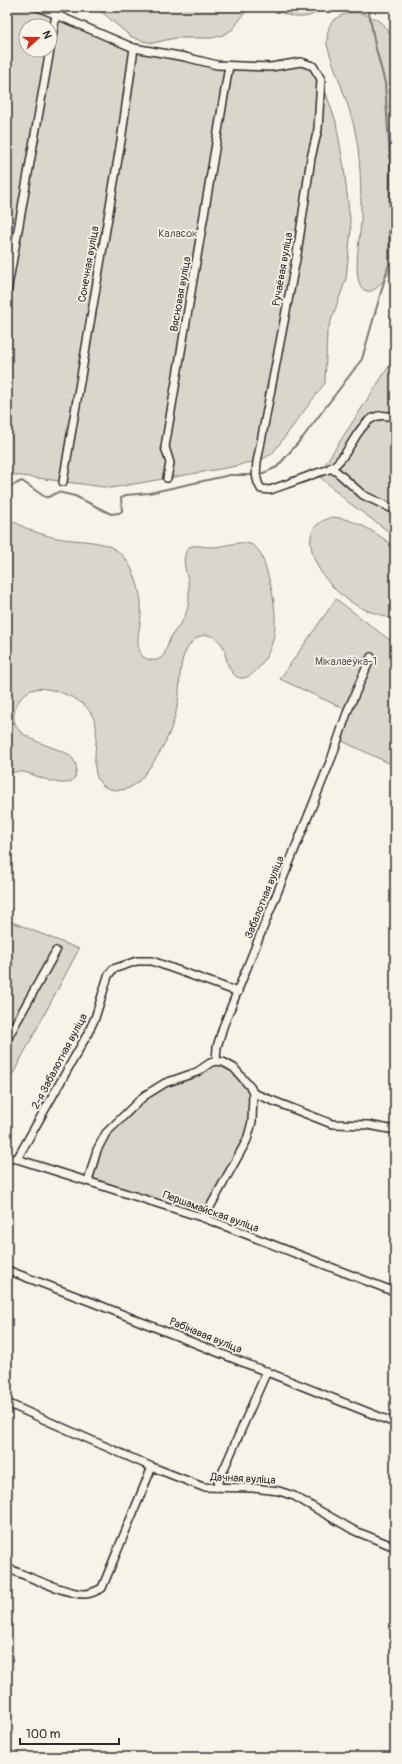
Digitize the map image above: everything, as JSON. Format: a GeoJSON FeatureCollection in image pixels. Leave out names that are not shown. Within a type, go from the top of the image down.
{"type":"FeatureCollection","features":[{"type":"Feature","properties":{"kind":"street"},"geometry":{"type":"LineString","coordinates":[[38,7],[134,48],[185,57],[209,64],[229,66]]}},
{"type":"Feature","properties":{"kind":"street","name":"Сонечная вуліца"},"geometry":{"type":"LineString","coordinates":[[63,482],[122,135],[134,48]]}},
{"type":"Feature","properties":{"kind":"street"},"geometry":{"type":"LineString","coordinates":[[7,292],[48,58]]}},
{"type":"Feature","properties":{"kind":"street","name":"Ручаёвая вуліца"},"geometry":{"type":"LineString","coordinates":[[229,66],[271,67],[305,62],[313,66],[321,80],[318,128],[311,158],[297,254],[257,462],[256,476],[261,488],[270,490],[330,468]]}},
{"type":"Feature","properties":{"kind":"street","name":"Вясновая вуліца"},"geometry":{"type":"LineString","coordinates":[[167,478],[170,463],[165,447],[229,66]]}},
{"type":"Feature","properties":{"kind":"street"},"geometry":{"type":"LineString","coordinates":[[395,418],[382,414],[372,417],[362,428],[346,452],[330,468],[337,472],[363,495],[395,510]]}},
{"type":"Feature","properties":{"kind":"street","name":"Забалотная вуліца"},"geometry":{"type":"LineString","coordinates":[[216,1061],[218,1041],[338,741],[348,710],[371,657]]}},
{"type":"Feature","properties":{"kind":"street"},"geometry":{"type":"LineString","coordinates":[[7,1039],[56,951]]}},
{"type":"Feature","properties":{"kind":"street","name":"2-я Забалотная вуліца"},"geometry":{"type":"LineString","coordinates":[[17,1159],[87,1035],[95,1018],[108,976],[113,969],[144,960],[165,964],[238,992]]}},
{"type":"Feature","properties":{"kind":"street"},"geometry":{"type":"LineString","coordinates":[[88,1181],[97,1150],[106,1133],[144,1096],[170,1080],[197,1072],[216,1061],[223,1062],[234,1068],[247,1082],[253,1093],[252,1122],[247,1140],[204,1218]]}},
{"type":"Feature","properties":{"kind":"street"},"geometry":{"type":"LineString","coordinates":[[253,1093],[332,1124],[368,1125],[395,1130]]}},
{"type":"Feature","properties":{"kind":"street"},"geometry":{"type":"LineString","coordinates":[[7,1158],[17,1159]]}},
{"type":"Feature","properties":{"kind":"street","name":"Першамайская вуліца"},"geometry":{"type":"LineString","coordinates":[[17,1159],[204,1218],[395,1292]]}},
{"type":"Feature","properties":{"kind":"street","name":"Рабінавая вуліца"},"geometry":{"type":"LineString","coordinates":[[7,1270],[267,1371],[395,1423]]}},
{"type":"Feature","properties":{"kind":"street"},"geometry":{"type":"LineString","coordinates":[[216,1487],[267,1371]]}},
{"type":"Feature","properties":{"kind":"street","name":"Дачная вуліца"},"geometry":{"type":"LineString","coordinates":[[7,1403],[152,1467],[203,1487],[253,1488],[279,1491],[294,1496],[355,1530],[395,1547]]}},
{"type":"Feature","properties":{"kind":"street"},"geometry":{"type":"LineString","coordinates":[[7,1568],[72,1592],[84,1594],[102,1588],[152,1467]]}},
{"type":"Feature","properties":{"kind":"green space","name":"Каласок"},"geometry":{"type":"Polygon","coordinates":[[[7,7],[38,7],[129,47],[229,66],[305,62],[321,79],[336,122],[344,168],[351,229],[346,279],[327,332],[325,383],[272,454],[257,462],[111,488],[7,474],[7,7]]]}},
{"type":"Feature","properties":{"kind":"green space"},"geometry":{"type":"Polygon","coordinates":[[[92,7],[249,7],[233,29],[223,35],[212,38],[175,38],[153,43],[142,41],[130,36],[103,13],[92,7]]]}},
{"type":"Feature","properties":{"kind":"green space"},"geometry":{"type":"Polygon","coordinates":[[[271,7],[324,7],[311,15],[298,17],[285,14],[271,7]]]}},
{"type":"Feature","properties":{"kind":"green space"},"geometry":{"type":"Polygon","coordinates":[[[353,12],[368,15],[379,21],[388,30],[395,43],[395,263],[379,286],[371,291],[367,291],[362,287],[358,280],[357,270],[361,208],[360,173],[356,137],[348,105],[327,45],[329,27],[332,22],[340,16],[353,12]]]}},
{"type":"Feature","properties":{"kind":"green space"},"geometry":{"type":"Polygon","coordinates":[[[395,357],[395,536],[348,502],[318,475],[395,357]]]}},
{"type":"Feature","properties":{"kind":"green space"},"geometry":{"type":"Polygon","coordinates":[[[7,517],[37,532],[57,538],[104,544],[122,554],[135,577],[140,594],[141,619],[138,635],[138,646],[143,657],[152,660],[159,659],[163,656],[169,641],[185,617],[189,600],[189,586],[184,558],[189,547],[217,547],[246,543],[258,549],[262,557],[273,594],[275,621],[271,646],[266,657],[254,673],[243,678],[238,678],[233,674],[229,667],[223,646],[218,640],[212,636],[205,635],[194,640],[188,648],[182,661],[178,705],[169,735],[159,753],[141,778],[135,785],[127,789],[117,790],[106,788],[100,783],[96,775],[96,726],[88,709],[83,704],[60,692],[40,688],[29,692],[19,701],[14,714],[14,721],[21,732],[26,736],[68,754],[75,762],[76,773],[73,780],[68,783],[53,782],[22,772],[7,774],[7,517]]]}},
{"type":"Feature","properties":{"kind":"green space"},"geometry":{"type":"Polygon","coordinates":[[[332,517],[341,518],[358,524],[395,547],[395,622],[355,604],[337,591],[322,574],[313,555],[311,534],[316,526],[332,517]]]}},
{"type":"Feature","properties":{"kind":"green space","name":"Мікалаёўка-1"},"geometry":{"type":"Polygon","coordinates":[[[336,599],[395,644],[395,766],[342,741],[351,712],[280,679],[336,599]]]}},
{"type":"Feature","properties":{"kind":"green space"},"geometry":{"type":"Polygon","coordinates":[[[7,920],[79,949],[7,1085],[7,920]]]}},
{"type":"Feature","properties":{"kind":"green space"},"geometry":{"type":"Polygon","coordinates":[[[218,1065],[235,1073],[245,1083],[250,1100],[249,1116],[237,1152],[204,1214],[91,1178],[99,1154],[106,1141],[123,1119],[137,1105],[163,1087],[197,1076],[218,1065]]]}},
{"type":"Feature","properties":{"kind":"waterway"},"geometry":{"type":"LineString","coordinates":[[259,475],[277,467],[303,437],[362,359],[389,264],[390,161],[385,83],[375,45],[368,7]]}},
{"type":"Feature","properties":{"kind":"waterway"},"geometry":{"type":"LineString","coordinates":[[7,494],[11,486],[22,481],[45,497],[49,497],[58,492],[75,496],[111,514],[122,511],[121,498],[126,495],[149,493],[230,475],[254,475]]}}]}
